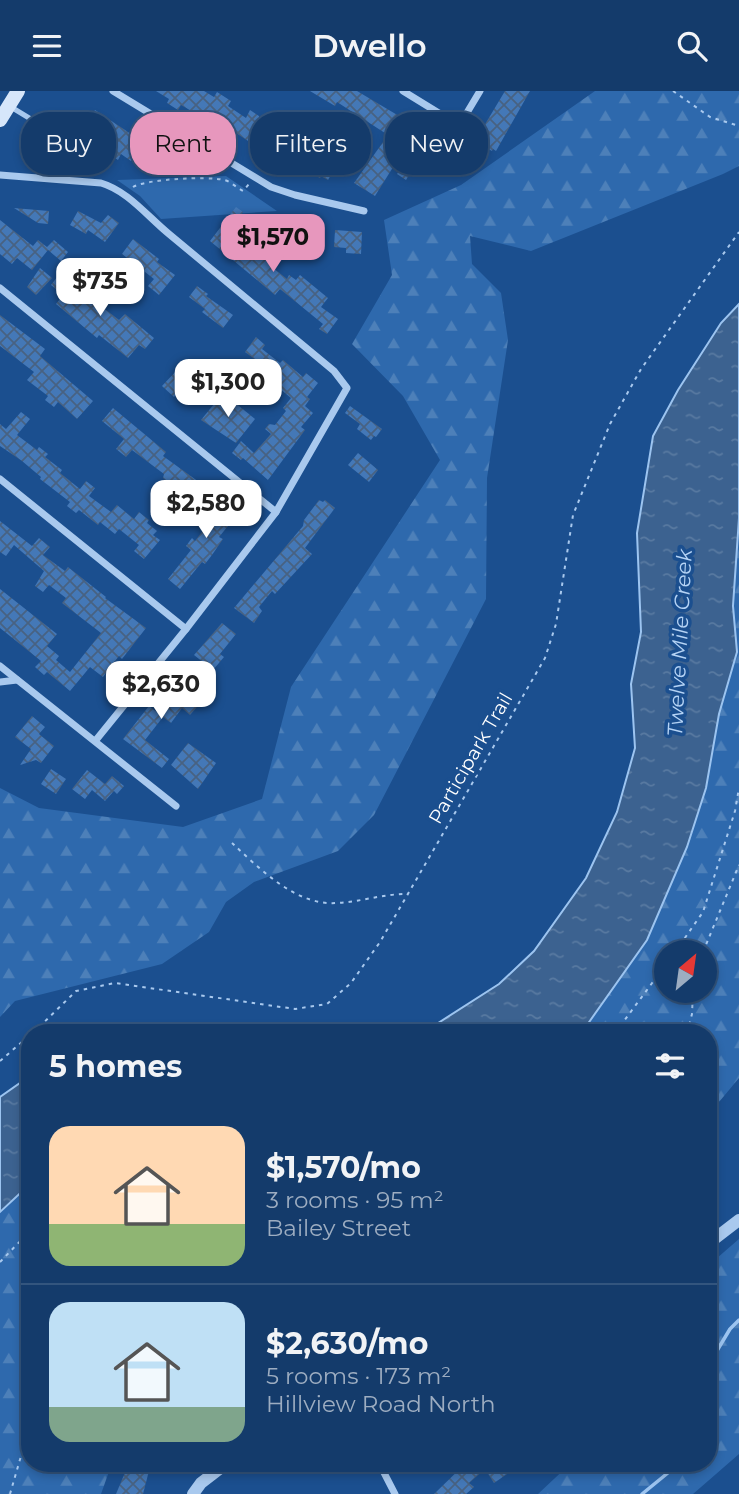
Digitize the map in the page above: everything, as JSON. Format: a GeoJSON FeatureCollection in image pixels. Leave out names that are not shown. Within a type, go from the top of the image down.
{"type":"FeatureCollection","features":[{"type":"Feature","properties":{"kind":"main road"},"geometry":{"type":"LineString","coordinates":[[0,120],[18,91]]}},
{"type":"Feature","properties":{"kind":"street"},"geometry":{"type":"LineString","coordinates":[[113,91],[271,187],[364,211]]}},
{"type":"Feature","properties":{"kind":"street"},"geometry":{"type":"LineString","coordinates":[[403,91],[455,123],[462,121],[480,91]]}},
{"type":"Feature","properties":{"kind":"street"},"geometry":{"type":"LineString","coordinates":[[0,175],[101,183],[123,193],[155,223],[334,371],[346,391],[276,512],[96,740]]}},
{"type":"Feature","properties":{"kind":"street"},"geometry":{"type":"LineString","coordinates":[[0,288],[276,512]]}},
{"type":"Feature","properties":{"kind":"street"},"geometry":{"type":"LineString","coordinates":[[0,479],[186,629]]}},
{"type":"Feature","properties":{"kind":"street"},"geometry":{"type":"LineString","coordinates":[[0,666],[176,806]]}},
{"type":"Feature","properties":{"kind":"street"},"geometry":{"type":"LineString","coordinates":[[0,682],[17,680]]}},
{"type":"Feature","properties":{"kind":"street"},"geometry":{"type":"LineString","coordinates":[[717,1237],[739,1220]]}},
{"type":"Feature","properties":{"kind":"street"},"geometry":{"type":"LineString","coordinates":[[193,1494],[201,1483],[215,1472]]}},
{"type":"Feature","properties":{"kind":"street"},"geometry":{"type":"LineString","coordinates":[[384,1472],[396,1494]]}},
{"type":"Feature","properties":{"kind":"lane"},"geometry":{"type":"LineString","coordinates":[[9,106],[21,113]]}},
{"type":"Feature","properties":{"kind":"path"},"geometry":{"type":"LineString","coordinates":[[673,91],[710,117],[739,126]]}},
{"type":"Feature","properties":{"kind":"path"},"geometry":{"type":"LineString","coordinates":[[123,193],[138,184],[174,180],[224,180],[243,191],[255,177]]}},
{"type":"Feature","properties":{"kind":"path","name":"Participark Trail"},"geometry":{"type":"LineString","coordinates":[[41,1024],[76,991],[114,983],[295,1009],[327,1005],[351,983],[380,943],[545,658],[556,624],[573,515],[610,424],[641,369],[739,232]]}},
{"type":"Feature","properties":{"kind":"path"},"geometry":{"type":"LineString","coordinates":[[683,940],[703,912],[735,811],[739,788]]}},
{"type":"Feature","properties":{"kind":"path"},"geometry":{"type":"LineString","coordinates":[[232,843],[286,887],[311,901],[337,903],[364,900],[384,894],[407,894]]}},
{"type":"Feature","properties":{"kind":"path"},"geometry":{"type":"LineString","coordinates":[[708,940],[739,865]]}},
{"type":"Feature","properties":{"kind":"path"},"geometry":{"type":"LineString","coordinates":[[622,1024],[654,980]]}},
{"type":"Feature","properties":{"kind":"path"},"geometry":{"type":"LineString","coordinates":[[689,1024],[692,1003]]}},
{"type":"Feature","properties":{"kind":"path","name":"Participark Trail"},"geometry":{"type":"LineString","coordinates":[[0,1061],[21,1043]]}},
{"type":"Feature","properties":{"kind":"path"},"geometry":{"type":"LineString","coordinates":[[0,1262],[21,1240]]}},
{"type":"Feature","properties":{"kind":"path"},"geometry":{"type":"LineString","coordinates":[[9,1494],[21,1455]]}},
{"type":"Feature","properties":{"kind":"green space"},"geometry":{"type":"Polygon","coordinates":[[[595,91],[739,91],[739,166],[531,251],[470,236],[472,264],[501,293],[508,340],[487,478],[486,599],[374,815],[338,851],[254,882],[226,902],[209,932],[162,964],[15,1001],[0,1017],[0,788],[39,808],[183,827],[262,799],[291,687],[440,460],[403,396],[352,344],[392,275],[384,220],[461,185],[475,175],[488,175],[488,166],[595,91]]]}},
{"type":"Feature","properties":{"kind":"green space"},"geometry":{"type":"Polygon","coordinates":[[[226,176],[277,211],[161,219],[140,196],[117,180],[226,176]]]}},
{"type":"Feature","properties":{"kind":"green space"},"geometry":{"type":"Polygon","coordinates":[[[739,518],[739,1078],[717,1104],[717,1024],[587,1024],[647,940],[737,652],[733,606],[739,518]]]}},
{"type":"Feature","properties":{"kind":"green space"},"geometry":{"type":"Polygon","coordinates":[[[21,1192],[21,1472],[109,1472],[101,1494],[0,1494],[0,1212],[21,1192]]]}},
{"type":"Feature","properties":{"kind":"green space"},"geometry":{"type":"Polygon","coordinates":[[[739,1239],[739,1454],[693,1494],[538,1494],[561,1472],[717,1472],[717,1258],[739,1239]]]}},
{"type":"Feature","properties":{"kind":"water","name":"Twelve Mile Creek"},"geometry":{"type":"Polygon","coordinates":[[[739,304],[739,518],[733,606],[737,652],[719,714],[706,788],[687,847],[647,940],[588,1024],[437,1024],[499,984],[534,951],[586,878],[617,812],[635,748],[631,684],[641,632],[637,533],[653,436],[678,390],[721,323],[739,304]]]}},
{"type":"Feature","properties":{"kind":"water"},"geometry":{"type":"Polygon","coordinates":[[[21,1082],[21,1192],[0,1212],[0,1097],[21,1082]]]}},
{"type":"Feature","properties":{"kind":"building"},"geometry":{"type":"Polygon","coordinates":[[[156,91],[204,91],[214,97],[217,92],[231,101],[228,106],[246,118],[250,110],[253,112],[250,112],[250,142],[236,133],[236,112],[193,112],[181,105],[178,110],[167,103],[169,99],[156,91]]]}},
{"type":"Feature","properties":{"kind":"building"},"geometry":{"type":"Polygon","coordinates":[[[310,91],[357,91],[392,112],[385,112],[385,133],[371,124],[371,112],[352,112],[337,102],[335,106],[310,91]]]}},
{"type":"Feature","properties":{"kind":"building"},"geometry":{"type":"Polygon","coordinates":[[[505,91],[530,91],[496,151],[488,149],[488,119],[505,91]]]}},
{"type":"Feature","properties":{"kind":"building"},"geometry":{"type":"Polygon","coordinates":[[[116,124],[130,133],[130,160],[121,154],[118,160],[116,124]]]}},
{"type":"Feature","properties":{"kind":"building"},"geometry":{"type":"Polygon","coordinates":[[[385,139],[385,175],[388,175],[375,196],[354,183],[360,175],[371,175],[371,159],[385,139]]]}},
{"type":"Feature","properties":{"kind":"building"},"geometry":{"type":"Polygon","coordinates":[[[314,175],[331,175],[328,180],[321,176],[320,178],[314,175]]]}},
{"type":"Feature","properties":{"kind":"building"},"geometry":{"type":"Polygon","coordinates":[[[236,207],[243,212],[229,230],[232,233],[230,236],[256,255],[260,251],[275,263],[272,267],[287,279],[289,275],[296,280],[300,275],[328,298],[321,307],[338,319],[327,334],[319,329],[323,324],[280,289],[275,295],[210,241],[236,207]]]}},
{"type":"Feature","properties":{"kind":"building"},"geometry":{"type":"Polygon","coordinates":[[[14,208],[49,211],[48,224],[38,223],[14,208]]]}},
{"type":"Feature","properties":{"kind":"building"},"geometry":{"type":"Polygon","coordinates":[[[78,211],[101,223],[108,215],[119,223],[105,242],[88,230],[86,234],[70,225],[78,211]]]}},
{"type":"Feature","properties":{"kind":"building"},"geometry":{"type":"Polygon","coordinates":[[[0,220],[33,246],[38,240],[47,247],[54,240],[68,252],[61,261],[48,250],[32,270],[17,258],[12,264],[0,254],[0,220]]]}},
{"type":"Feature","properties":{"kind":"building"},"geometry":{"type":"Polygon","coordinates":[[[297,223],[310,232],[305,239],[311,243],[306,251],[286,237],[297,223]]]}},
{"type":"Feature","properties":{"kind":"building"},"geometry":{"type":"Polygon","coordinates":[[[335,230],[362,232],[361,254],[346,253],[346,248],[334,247],[335,230]]]}},
{"type":"Feature","properties":{"kind":"building"},"geometry":{"type":"Polygon","coordinates":[[[133,239],[175,275],[159,295],[148,286],[154,279],[122,254],[133,239]]]}},
{"type":"Feature","properties":{"kind":"building"},"geometry":{"type":"Polygon","coordinates":[[[67,264],[77,272],[66,285],[85,300],[91,293],[103,303],[101,306],[119,320],[125,314],[154,338],[145,349],[139,345],[128,358],[99,335],[97,338],[56,304],[63,295],[51,285],[67,264]]]}},
{"type":"Feature","properties":{"kind":"building"},"geometry":{"type":"Polygon","coordinates":[[[40,268],[52,278],[36,295],[27,287],[40,268]]]}},
{"type":"Feature","properties":{"kind":"building"},"geometry":{"type":"Polygon","coordinates":[[[197,286],[208,294],[206,296],[233,315],[223,328],[202,312],[205,309],[189,297],[197,286]]]}},
{"type":"Feature","properties":{"kind":"building"},"geometry":{"type":"Polygon","coordinates":[[[0,315],[45,349],[40,356],[93,401],[77,419],[58,402],[54,407],[45,400],[48,396],[27,380],[34,372],[0,346],[0,315]]]}},
{"type":"Feature","properties":{"kind":"building"},"geometry":{"type":"Polygon","coordinates":[[[256,337],[265,345],[262,349],[280,363],[283,360],[303,377],[306,373],[318,383],[307,397],[310,399],[305,406],[313,413],[301,427],[305,430],[268,480],[243,458],[241,460],[232,453],[241,441],[254,453],[271,434],[265,429],[269,424],[275,425],[286,411],[283,408],[291,398],[263,375],[259,380],[248,371],[256,360],[245,352],[256,337]]]}},
{"type":"Feature","properties":{"kind":"building"},"geometry":{"type":"Polygon","coordinates":[[[178,369],[190,380],[174,397],[162,386],[178,369]]]}},
{"type":"Feature","properties":{"kind":"building"},"geometry":{"type":"Polygon","coordinates":[[[223,393],[255,419],[236,443],[201,420],[223,393]]]}},
{"type":"Feature","properties":{"kind":"building"},"geometry":{"type":"Polygon","coordinates":[[[350,406],[382,429],[376,437],[371,440],[357,429],[360,424],[345,413],[350,406]]]}},
{"type":"Feature","properties":{"kind":"building"},"geometry":{"type":"Polygon","coordinates":[[[113,408],[166,452],[163,456],[199,482],[189,495],[186,496],[163,478],[164,474],[132,450],[126,457],[116,449],[124,439],[102,421],[113,408]]]}},
{"type":"Feature","properties":{"kind":"building"},"geometry":{"type":"Polygon","coordinates":[[[21,412],[30,419],[17,435],[37,450],[39,447],[48,454],[45,457],[62,470],[60,473],[80,489],[86,481],[95,488],[89,496],[111,512],[117,505],[134,519],[139,512],[149,520],[147,523],[157,531],[153,535],[160,540],[144,559],[134,551],[139,545],[119,529],[115,534],[79,510],[76,513],[67,506],[70,502],[0,446],[0,424],[6,429],[21,412]]]}},
{"type":"Feature","properties":{"kind":"building"},"geometry":{"type":"Polygon","coordinates":[[[358,453],[378,470],[369,482],[348,465],[358,453]]]}},
{"type":"Feature","properties":{"kind":"building"},"geometry":{"type":"Polygon","coordinates":[[[219,492],[241,510],[219,537],[223,539],[212,555],[205,564],[202,562],[180,589],[168,579],[191,550],[186,546],[192,538],[195,541],[218,507],[211,502],[219,492]]]}},
{"type":"Feature","properties":{"kind":"building"},"geometry":{"type":"Polygon","coordinates":[[[319,500],[325,500],[335,508],[305,548],[312,554],[275,594],[272,591],[259,607],[262,611],[254,623],[234,608],[303,526],[304,520],[319,500]]]}},
{"type":"Feature","properties":{"kind":"building"},"geometry":{"type":"Polygon","coordinates":[[[0,521],[32,546],[39,538],[50,547],[43,555],[65,571],[68,567],[146,628],[122,659],[119,656],[103,677],[90,667],[70,691],[47,672],[44,675],[35,667],[41,661],[0,628],[0,589],[57,634],[47,646],[59,656],[56,660],[70,672],[101,633],[62,603],[66,598],[49,585],[43,592],[35,586],[44,571],[14,545],[6,556],[0,552],[0,521]]]}},
{"type":"Feature","properties":{"kind":"building"},"geometry":{"type":"Polygon","coordinates":[[[222,623],[236,634],[220,654],[224,657],[213,670],[194,655],[222,623]]]}},
{"type":"Feature","properties":{"kind":"building"},"geometry":{"type":"Polygon","coordinates":[[[176,680],[202,701],[190,715],[182,708],[171,723],[163,717],[145,740],[169,759],[162,768],[123,739],[149,706],[159,714],[172,697],[166,691],[176,680]]]}},
{"type":"Feature","properties":{"kind":"building"},"geometry":{"type":"Polygon","coordinates":[[[32,716],[45,727],[39,734],[54,746],[41,763],[36,760],[20,765],[31,749],[15,737],[32,716]]]}},
{"type":"Feature","properties":{"kind":"building"},"geometry":{"type":"Polygon","coordinates":[[[188,743],[216,763],[198,789],[171,765],[188,743]]]}},
{"type":"Feature","properties":{"kind":"building"},"geometry":{"type":"Polygon","coordinates":[[[51,769],[66,779],[56,794],[41,784],[51,769]]]}},
{"type":"Feature","properties":{"kind":"building"},"geometry":{"type":"Polygon","coordinates":[[[87,770],[105,784],[112,776],[124,786],[117,794],[114,791],[105,801],[92,790],[85,799],[72,789],[87,770]]]}},
{"type":"Feature","properties":{"kind":"building"},"geometry":{"type":"Polygon","coordinates":[[[125,1472],[149,1472],[143,1494],[116,1494],[125,1472]]]}},
{"type":"Feature","properties":{"kind":"building"},"geometry":{"type":"Polygon","coordinates":[[[457,1472],[482,1472],[469,1483],[474,1487],[466,1494],[434,1494],[457,1472]]]}},
{"type":"Feature","properties":{"kind":"building"},"geometry":{"type":"Polygon","coordinates":[[[487,1472],[510,1472],[494,1483],[487,1472]]]}},
{"type":"Feature","properties":{"kind":"waterway"},"geometry":{"type":"LineString","coordinates":[[717,1351],[739,1320]]}},
{"type":"Feature","properties":{"kind":"waterway"},"geometry":{"type":"LineString","coordinates":[[642,1494],[669,1472]]}}]}
